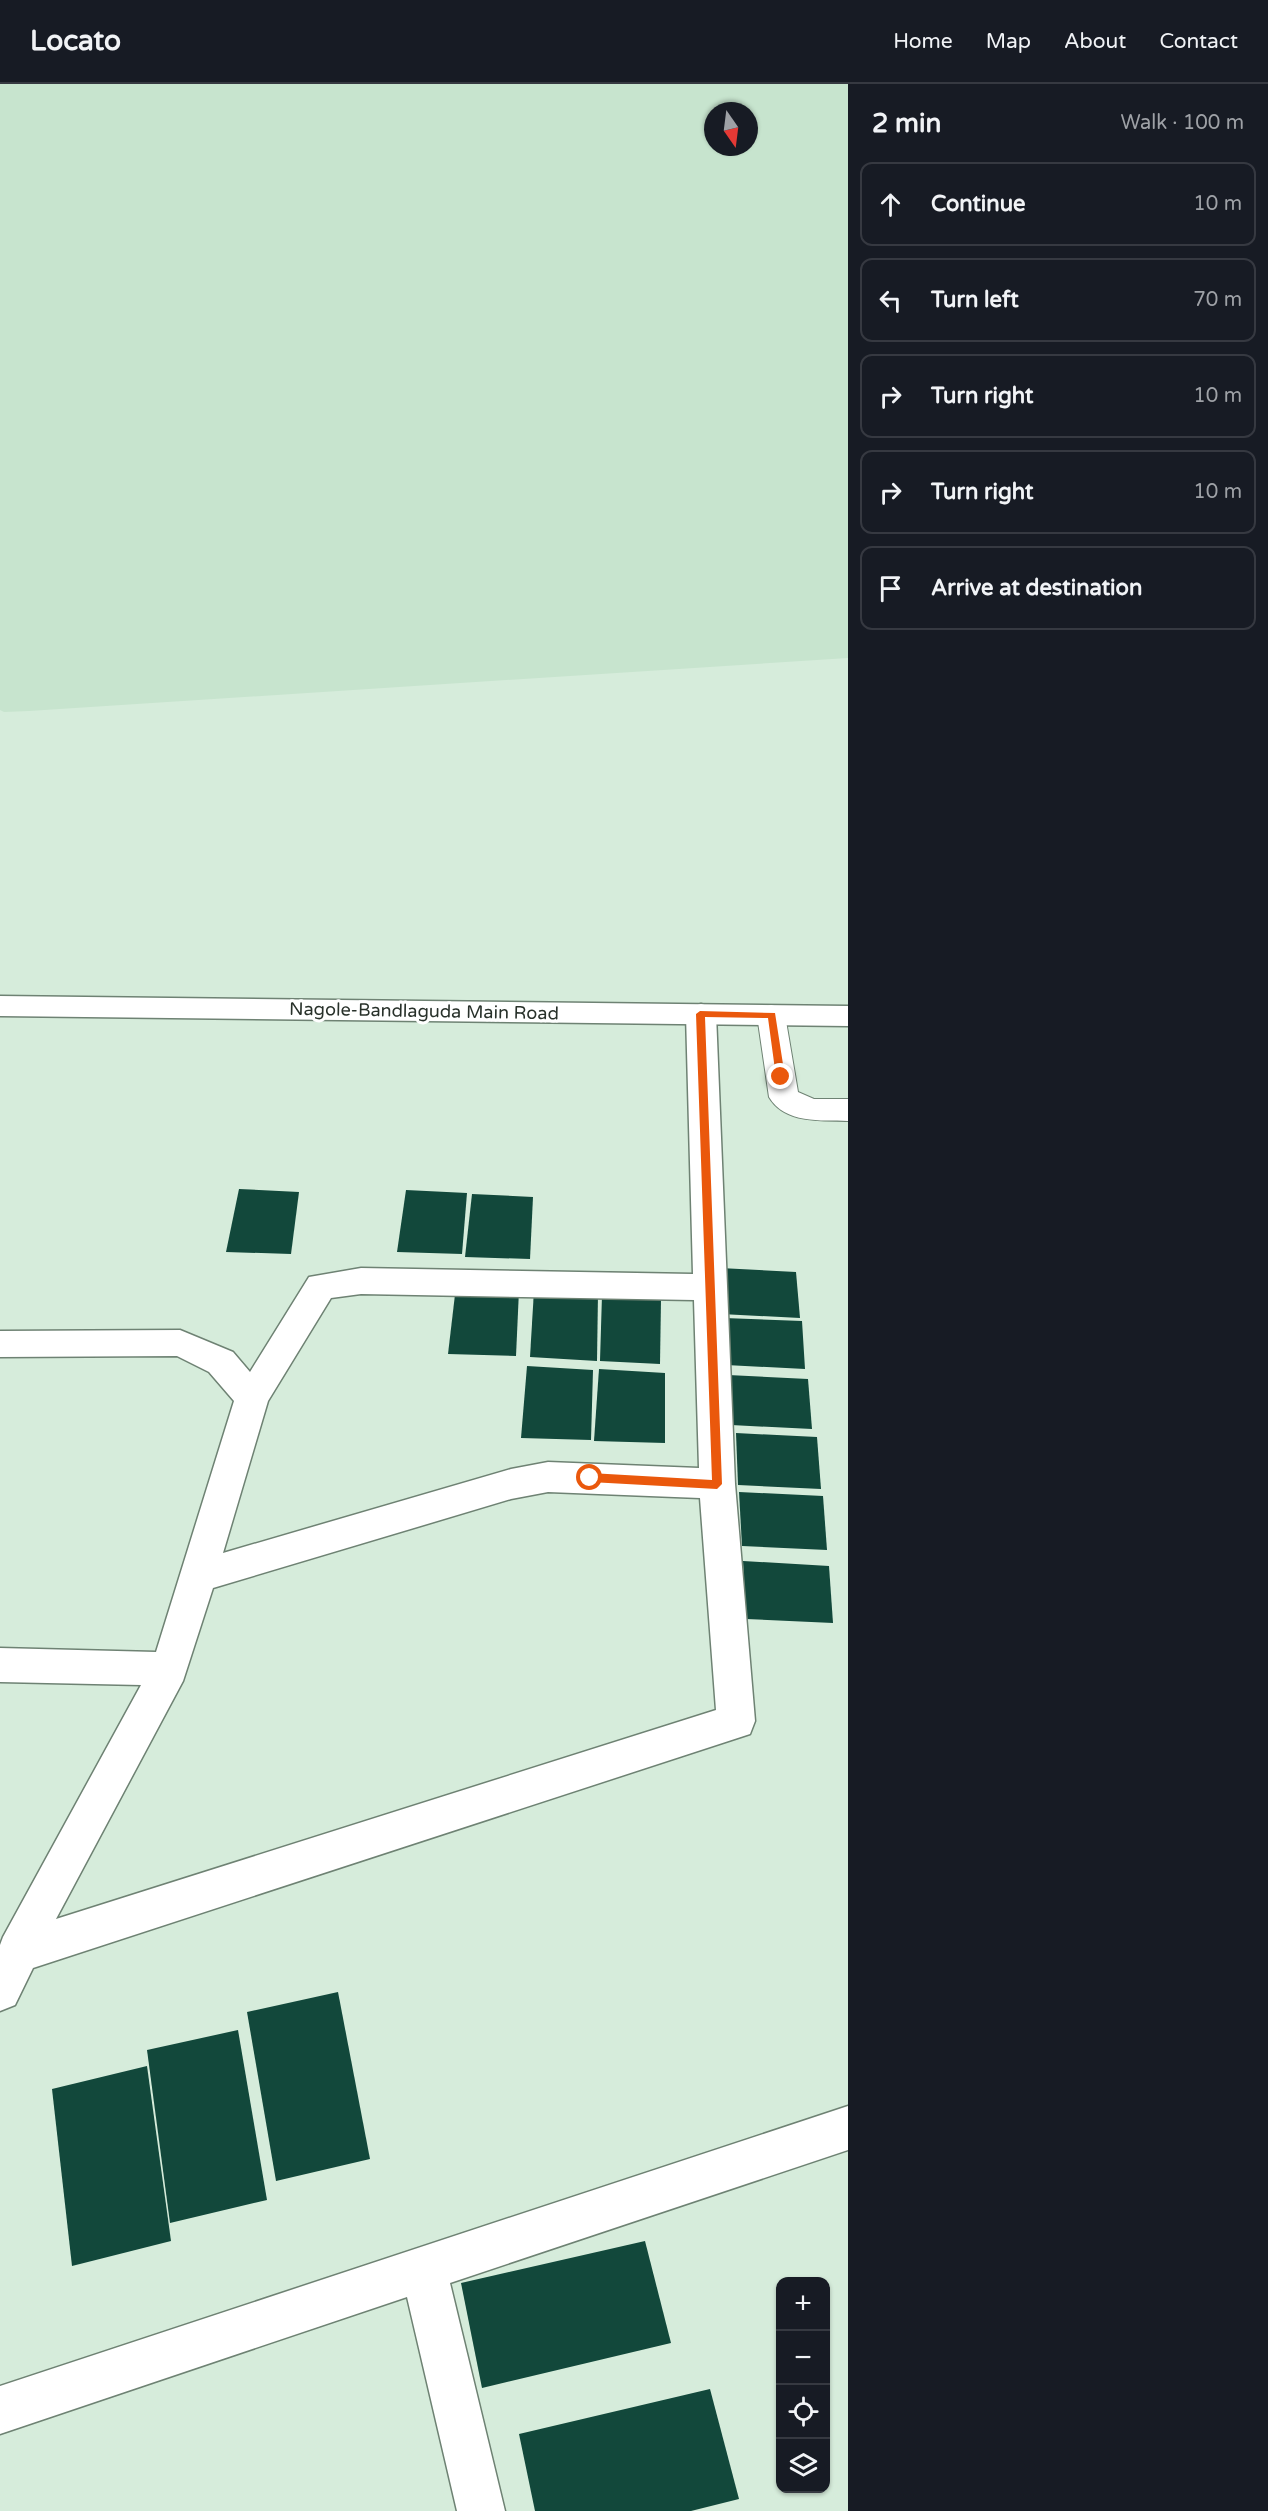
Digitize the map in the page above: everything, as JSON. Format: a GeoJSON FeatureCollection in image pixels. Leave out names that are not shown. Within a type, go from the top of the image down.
{"type":"FeatureCollection","features":[{"type":"Feature","properties":{"kind":"street","name":"Nagole-Bandlaguda Main Road"},"geometry":{"type":"LineString","coordinates":[[0,1006],[848,1016]]}},
{"type":"Feature","properties":{"kind":"street"},"geometry":{"type":"LineString","coordinates":[[18,1952],[736,1720],[717,1484],[700,1014]]}},
{"type":"Feature","properties":{"kind":"street"},"geometry":{"type":"LineString","coordinates":[[0,1990],[18,1952],[170,1669],[252,1398],[321,1286],[361,1281],[709,1287]]}},
{"type":"Feature","properties":{"kind":"street"},"geometry":{"type":"LineString","coordinates":[[0,1344],[180,1343],[221,1362],[252,1398]]}},
{"type":"Feature","properties":{"kind":"street"},"geometry":{"type":"LineString","coordinates":[[199,1576],[511,1484],[548,1477],[717,1484]]}},
{"type":"Feature","properties":{"kind":"street"},"geometry":{"type":"LineString","coordinates":[[0,1665],[170,1669]]}},
{"type":"Feature","properties":{"kind":"street"},"geometry":{"type":"LineString","coordinates":[[0,2410],[848,2128]]}},
{"type":"Feature","properties":{"kind":"street"},"geometry":{"type":"LineString","coordinates":[[424,2270],[480,2511]]}},
{"type":"Feature","properties":{"kind":"lane"},"geometry":{"type":"LineString","coordinates":[[771,1015],[784,1097],[791,1105],[805,1109],[848,1110]]}},
{"type":"Feature","properties":{"kind":"shaded area"},"geometry":{"type":"Polygon","coordinates":[[[0,84],[848,84],[848,658],[4,712],[0,710],[0,84]]]}},
{"type":"Feature","properties":{"kind":"building"},"geometry":{"type":"Polygon","coordinates":[[[239,1189],[299,1192],[291,1254],[226,1252],[239,1189]]]}},
{"type":"Feature","properties":{"kind":"building"},"geometry":{"type":"Polygon","coordinates":[[[406,1190],[467,1193],[462,1254],[397,1252],[406,1190]]]}},
{"type":"Feature","properties":{"kind":"building"},"geometry":{"type":"Polygon","coordinates":[[[472,1194],[533,1197],[530,1259],[465,1257],[472,1194]]]}},
{"type":"Feature","properties":{"kind":"building"},"geometry":{"type":"Polygon","coordinates":[[[720,1268],[796,1272],[800,1318],[721,1314],[720,1268]]]}},
{"type":"Feature","properties":{"kind":"building"},"geometry":{"type":"Polygon","coordinates":[[[456,1286],[519,1290],[516,1356],[448,1354],[456,1286]]]}},
{"type":"Feature","properties":{"kind":"building"},"geometry":{"type":"Polygon","coordinates":[[[534,1290],[598,1293],[597,1361],[530,1357],[534,1290]]]}},
{"type":"Feature","properties":{"kind":"building"},"geometry":{"type":"Polygon","coordinates":[[[602,1295],[661,1299],[660,1364],[600,1361],[602,1295]]]}},
{"type":"Feature","properties":{"kind":"building"},"geometry":{"type":"Polygon","coordinates":[[[724,1318],[802,1321],[805,1369],[726,1365],[724,1318]]]}},
{"type":"Feature","properties":{"kind":"building"},"geometry":{"type":"Polygon","coordinates":[[[527,1366],[593,1370],[591,1440],[521,1438],[527,1366]]]}},
{"type":"Feature","properties":{"kind":"building"},"geometry":{"type":"Polygon","coordinates":[[[599,1369],[665,1373],[665,1443],[594,1441],[599,1369]]]}},
{"type":"Feature","properties":{"kind":"building"},"geometry":{"type":"Polygon","coordinates":[[[728,1375],[808,1379],[812,1429],[731,1425],[728,1375]]]}},
{"type":"Feature","properties":{"kind":"building"},"geometry":{"type":"Polygon","coordinates":[[[736,1433],[817,1437],[821,1489],[738,1485],[736,1433]]]}},
{"type":"Feature","properties":{"kind":"building"},"geometry":{"type":"Polygon","coordinates":[[[739,1492],[823,1496],[827,1550],[742,1546],[739,1492]]]}},
{"type":"Feature","properties":{"kind":"building"},"geometry":{"type":"Polygon","coordinates":[[[743,1561],[829,1566],[833,1623],[746,1619],[743,1561]]]}},
{"type":"Feature","properties":{"kind":"building"},"geometry":{"type":"Polygon","coordinates":[[[338,1992],[370,2159],[276,2181],[247,2012],[338,1992]]]}},
{"type":"Feature","properties":{"kind":"building"},"geometry":{"type":"Polygon","coordinates":[[[238,2030],[267,2200],[170,2223],[147,2050],[238,2030]]]}},
{"type":"Feature","properties":{"kind":"building"},"geometry":{"type":"Polygon","coordinates":[[[147,2066],[171,2241],[72,2266],[52,2089],[147,2066]]]}},
{"type":"Feature","properties":{"kind":"building"},"geometry":{"type":"Polygon","coordinates":[[[645,2241],[671,2343],[482,2388],[461,2283],[645,2241]]]}},
{"type":"Feature","properties":{"kind":"building"},"geometry":{"type":"Polygon","coordinates":[[[710,2389],[739,2499],[691,2511],[535,2511],[519,2434],[710,2389]]]}},
{"type":"Feature","properties":{"kind":"route"},"geometry":{"type":"LineString","coordinates":[[590,1478],[717,1484],[700,1014],[771,1015],[781,1077]]}}]}
